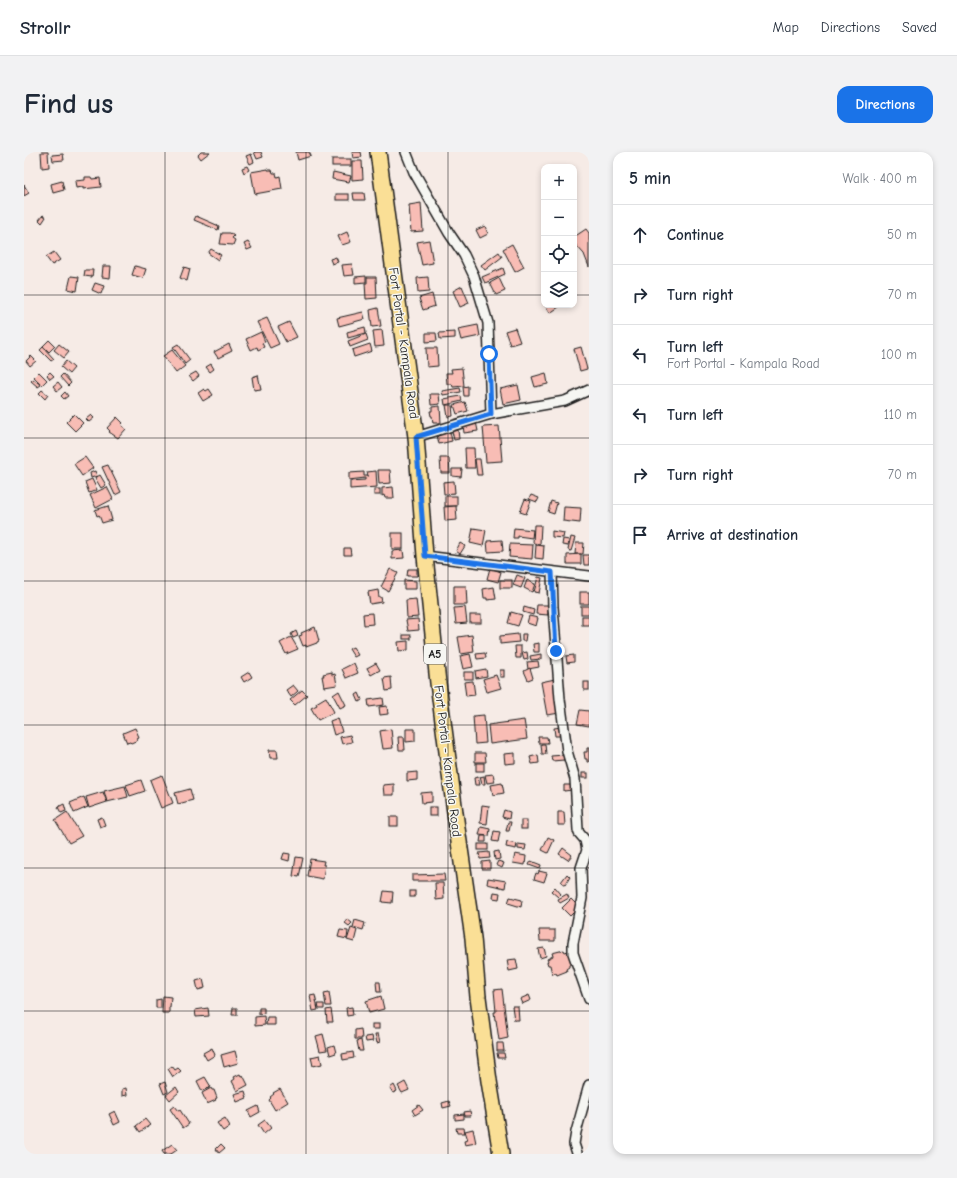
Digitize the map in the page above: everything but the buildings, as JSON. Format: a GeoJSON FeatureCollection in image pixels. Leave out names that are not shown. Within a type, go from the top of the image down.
{"type":"FeatureCollection","features":[{"type":"Feature","properties":{"kind":"main road","name":"Fort Portal - Kampala Road"},"geometry":{"type":"LineString","coordinates":[[378,152],[416,437],[425,556],[438,683],[473,938],[478,997],[489,1081],[501,1154]]}},
{"type":"Feature","properties":{"kind":"street"},"geometry":{"type":"LineString","coordinates":[[406,152],[414,172],[449,233],[464,255],[474,276],[488,323],[491,414]]}},
{"type":"Feature","properties":{"kind":"street"},"geometry":{"type":"LineString","coordinates":[[416,437],[491,414],[565,401],[589,390]]}},
{"type":"Feature","properties":{"kind":"street"},"geometry":{"type":"LineString","coordinates":[[425,556],[589,577]]}},
{"type":"Feature","properties":{"kind":"street"},"geometry":{"type":"LineString","coordinates":[[552,572],[556,651],[563,726],[567,751],[575,779],[578,830],[587,844],[587,850],[581,873],[582,898],[573,943],[573,953],[589,999]]}},
{"type":"Feature","properties":{"kind":"street"},"geometry":{"type":"LineString","coordinates":[[577,1154],[574,1144],[576,1132],[589,1085]]}},
{"type":"Feature","properties":{"kind":"route"},"geometry":{"type":"LineString","coordinates":[[489,354],[491,414],[416,437],[425,556],[552,572],[556,651]]}}]}
